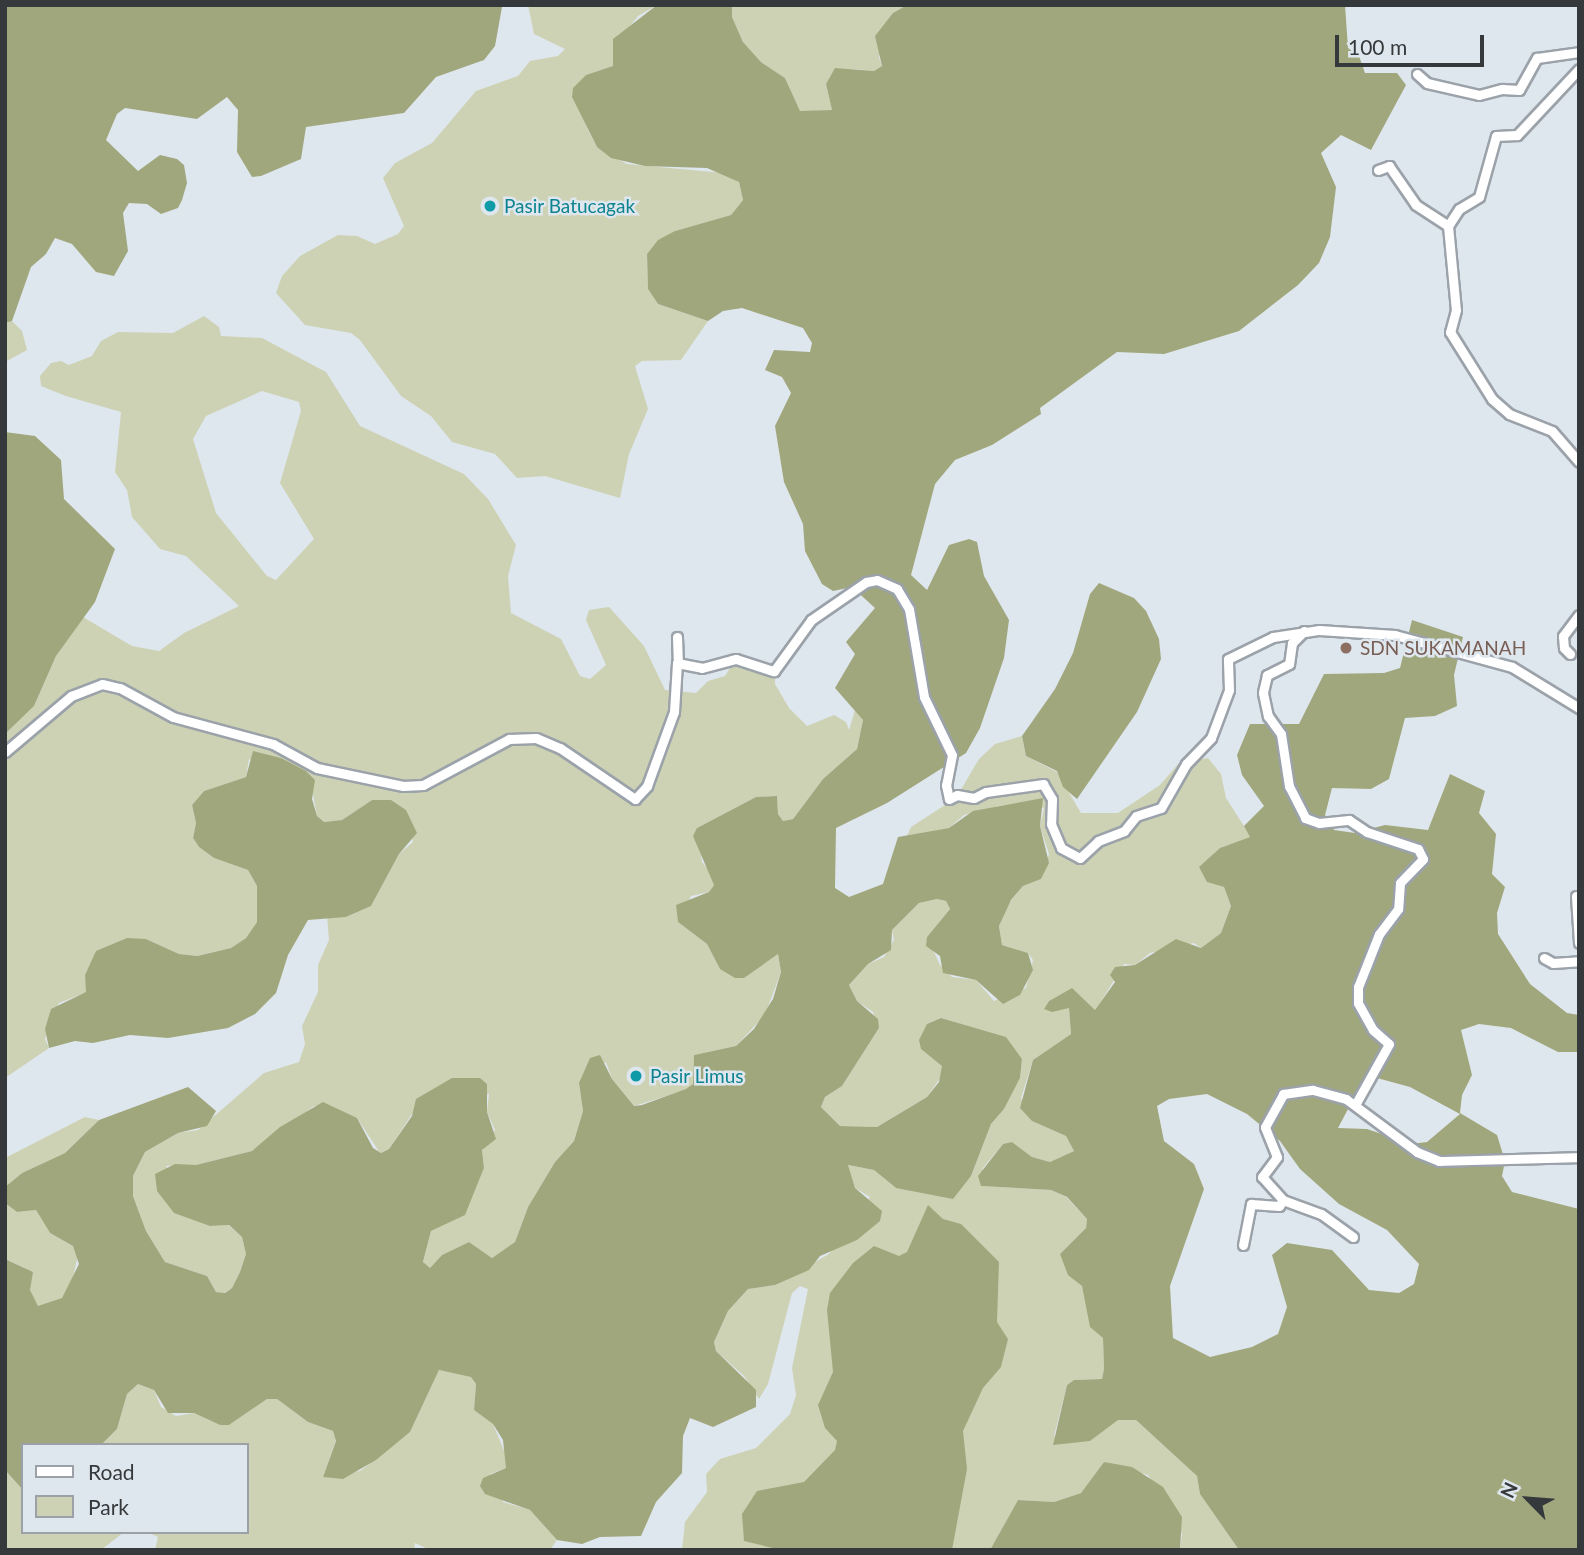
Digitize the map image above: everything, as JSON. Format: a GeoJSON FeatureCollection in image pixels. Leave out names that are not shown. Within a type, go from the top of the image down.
{"type":"FeatureCollection","features":[{"type":"Feature","properties":{"kind":"street"},"geometry":{"type":"LineString","coordinates":[[1417,74],[1427,83],[1479,95],[1521,89],[1540,57],[1579,52]]}},
{"type":"Feature","properties":{"kind":"street"},"geometry":{"type":"LineString","coordinates":[[1579,69],[1517,135],[1496,136],[1488,153],[1479,197],[1459,209],[1448,226],[1455,310],[1450,332],[1492,399],[1509,414],[1552,431],[1579,462]]}},
{"type":"Feature","properties":{"kind":"street"},"geometry":{"type":"LineString","coordinates":[[1378,170],[1387,164],[1416,205],[1448,226]]}},
{"type":"Feature","properties":{"kind":"street"},"geometry":{"type":"LineString","coordinates":[[678,662],[704,668],[736,659],[774,671],[811,620],[849,598],[866,582],[884,582],[897,589],[909,609],[924,698],[952,755],[946,785],[949,799],[1043,784],[1052,799],[1051,824],[1061,848],[1082,858],[1094,844],[1124,831],[1136,816],[1161,808],[1186,764],[1211,738],[1229,690],[1228,659],[1273,637],[1305,631],[1377,632],[1499,662],[1579,708]]}},
{"type":"Feature","properties":{"kind":"street"},"geometry":{"type":"LineString","coordinates":[[1570,654],[1563,636],[1579,615]]}},
{"type":"Feature","properties":{"kind":"street"},"geometry":{"type":"LineString","coordinates":[[1305,631],[1292,643],[1289,664],[1267,676],[1263,693],[1268,716],[1281,734],[1289,786],[1305,818],[1319,823],[1349,820],[1367,832],[1418,849],[1423,859],[1399,883],[1398,909],[1379,934],[1358,987],[1358,1003],[1373,1030],[1389,1044],[1355,1105]]}},
{"type":"Feature","properties":{"kind":"street"},"geometry":{"type":"LineString","coordinates":[[5,751],[71,696],[102,684],[120,688],[173,717],[267,742],[341,775],[423,785],[484,751],[525,736],[560,748],[635,799],[647,786],[674,712],[677,636]]}},
{"type":"Feature","properties":{"kind":"street"},"geometry":{"type":"LineString","coordinates":[[1576,896],[1579,943]]}},
{"type":"Feature","properties":{"kind":"street"},"geometry":{"type":"LineString","coordinates":[[1544,958],[1553,963],[1579,961]]}},
{"type":"Feature","properties":{"kind":"street"},"geometry":{"type":"LineString","coordinates":[[1353,1237],[1321,1213],[1283,1200],[1262,1177],[1277,1157],[1265,1127],[1278,1098],[1294,1090],[1313,1090],[1355,1105],[1417,1152],[1439,1161],[1579,1157]]}},
{"type":"Feature","properties":{"kind":"street"},"geometry":{"type":"LineString","coordinates":[[1243,1245],[1251,1204],[1279,1206],[1283,1200]]}},
{"type":"Feature","properties":{"kind":"green space"},"geometry":{"type":"Polygon","coordinates":[[[5,5],[502,7],[495,46],[484,60],[436,77],[404,113],[306,127],[301,159],[261,176],[252,177],[237,152],[238,110],[227,97],[197,119],[125,108],[117,114],[106,140],[138,171],[160,155],[177,159],[184,165],[187,183],[178,208],[161,214],[147,204],[129,203],[123,213],[128,251],[114,276],[96,272],[72,244],[55,238],[46,254],[31,267],[12,321],[5,323],[5,5]]]}},
{"type":"Feature","properties":{"kind":"green space"},"geometry":{"type":"Polygon","coordinates":[[[528,5],[657,5],[638,16],[613,48],[614,66],[586,75],[581,113],[588,130],[597,147],[627,164],[724,173],[739,182],[743,200],[731,215],[675,231],[647,254],[648,289],[658,304],[708,321],[681,360],[642,361],[635,366],[648,409],[629,454],[620,498],[545,476],[517,478],[495,454],[452,442],[431,416],[401,396],[360,340],[351,333],[305,325],[276,293],[282,276],[300,256],[338,235],[357,236],[375,244],[398,234],[404,226],[383,178],[395,163],[432,143],[476,91],[518,76],[530,61],[558,56],[565,49],[534,34],[528,5]]]}},
{"type":"Feature","properties":{"kind":"green space"},"geometry":{"type":"Polygon","coordinates":[[[657,5],[732,5],[732,17],[743,42],[761,62],[785,78],[800,111],[832,110],[826,84],[835,68],[874,71],[882,66],[875,36],[893,13],[907,5],[1345,5],[1348,48],[1359,56],[1365,73],[1397,73],[1406,85],[1371,150],[1341,135],[1321,153],[1336,187],[1330,237],[1319,263],[1298,285],[1239,331],[1164,354],[1117,352],[1040,408],[1041,414],[992,445],[955,460],[935,484],[911,575],[927,590],[949,545],[969,539],[977,542],[984,576],[1009,620],[1004,658],[980,728],[966,753],[887,803],[836,828],[835,888],[849,897],[883,884],[898,837],[949,828],[973,811],[1043,798],[1040,826],[1049,863],[1041,879],[1023,886],[1011,900],[999,926],[1002,945],[1028,953],[1033,970],[1020,995],[1003,1004],[976,980],[943,973],[940,956],[926,946],[927,937],[950,909],[946,901],[937,899],[919,903],[892,930],[891,950],[868,964],[849,985],[857,1001],[878,1019],[879,1028],[842,1086],[825,1097],[821,1107],[840,1126],[877,1127],[927,1097],[939,1082],[942,1066],[921,1049],[919,1040],[927,1024],[941,1018],[1006,1037],[1022,1059],[1020,1078],[1004,1109],[991,1124],[971,1176],[953,1199],[896,1188],[874,1170],[848,1165],[855,1188],[882,1211],[880,1221],[857,1240],[820,1256],[809,1270],[775,1285],[748,1289],[728,1311],[714,1342],[716,1351],[756,1390],[756,1407],[713,1427],[690,1418],[683,1436],[682,1473],[656,1502],[641,1536],[600,1537],[582,1544],[557,1540],[530,1510],[485,1494],[480,1486],[483,1478],[506,1468],[503,1440],[493,1424],[474,1410],[476,1384],[471,1377],[439,1370],[410,1432],[376,1460],[343,1479],[323,1477],[336,1441],[333,1431],[308,1422],[277,1399],[267,1399],[229,1425],[220,1425],[194,1413],[168,1413],[154,1390],[138,1384],[127,1394],[117,1429],[103,1443],[21,1443],[21,1488],[5,1470],[5,1259],[33,1272],[30,1290],[38,1306],[62,1298],[79,1264],[73,1246],[50,1233],[36,1210],[17,1212],[5,1203],[5,1187],[22,1173],[65,1153],[99,1120],[188,1087],[216,1111],[207,1126],[178,1133],[145,1152],[133,1176],[133,1196],[146,1231],[165,1262],[207,1276],[216,1292],[225,1293],[232,1288],[246,1254],[242,1237],[229,1225],[210,1226],[174,1213],[157,1191],[155,1174],[175,1164],[196,1165],[252,1151],[280,1127],[323,1102],[357,1118],[373,1148],[381,1153],[389,1149],[412,1116],[416,1099],[452,1078],[480,1078],[487,1084],[487,1112],[496,1139],[482,1150],[484,1168],[465,1215],[431,1231],[423,1262],[430,1268],[442,1255],[469,1242],[492,1258],[515,1242],[528,1207],[555,1162],[574,1141],[583,1111],[579,1083],[590,1058],[600,1055],[612,1079],[634,1106],[642,1105],[693,1084],[694,1055],[736,1046],[754,1029],[773,999],[781,972],[778,954],[744,978],[735,978],[720,969],[707,944],[678,922],[676,905],[709,892],[714,885],[693,836],[697,828],[756,797],[777,796],[778,814],[783,821],[793,819],[823,779],[857,749],[863,720],[835,688],[855,654],[846,642],[875,608],[852,587],[833,591],[822,584],[805,551],[803,524],[784,482],[775,426],[791,393],[782,377],[765,370],[774,350],[810,352],[812,343],[803,328],[742,308],[723,311],[708,321],[658,304],[648,289],[647,254],[658,240],[675,231],[731,215],[743,200],[739,182],[707,168],[645,166],[611,158],[597,147],[572,97],[573,88],[586,75],[613,66],[613,39],[657,5]]]}},
{"type":"Feature","properties":{"kind":"green space"},"geometry":{"type":"Polygon","coordinates":[[[732,5],[907,5],[893,13],[879,57],[882,66],[874,71],[853,69],[826,84],[832,110],[800,112],[785,78],[761,62],[743,42],[732,17],[732,5]]]}},
{"type":"Feature","properties":{"kind":"green space"},"geometry":{"type":"Polygon","coordinates":[[[204,316],[219,327],[221,336],[262,338],[326,372],[360,426],[464,474],[488,499],[516,545],[508,576],[511,613],[561,639],[580,676],[590,679],[606,665],[586,620],[589,610],[609,607],[644,646],[665,690],[696,693],[708,681],[725,676],[730,668],[747,665],[775,674],[775,684],[789,708],[807,726],[834,715],[846,722],[849,730],[855,710],[863,720],[857,749],[823,779],[793,819],[783,821],[778,814],[777,796],[756,797],[697,828],[702,862],[714,877],[714,885],[709,892],[691,896],[678,922],[707,944],[720,969],[763,964],[778,954],[781,972],[765,1015],[736,1046],[694,1055],[693,1084],[686,1090],[634,1106],[612,1079],[606,1062],[579,1083],[583,1111],[574,1141],[555,1162],[528,1207],[515,1242],[492,1258],[469,1242],[442,1255],[430,1268],[423,1263],[431,1231],[465,1214],[484,1168],[482,1151],[495,1130],[487,1112],[489,1094],[416,1108],[389,1149],[380,1153],[357,1118],[314,1106],[252,1151],[196,1165],[166,1166],[210,1226],[228,1225],[242,1237],[246,1254],[232,1288],[224,1293],[216,1292],[207,1276],[165,1262],[146,1231],[133,1196],[133,1176],[145,1152],[178,1133],[198,1130],[264,1073],[299,1062],[305,1044],[302,1026],[318,992],[318,965],[329,940],[327,915],[346,917],[371,906],[399,854],[413,842],[406,810],[372,800],[342,820],[324,822],[317,816],[312,789],[249,759],[246,777],[204,791],[192,805],[196,823],[193,838],[199,847],[214,858],[248,870],[257,886],[257,922],[246,938],[231,948],[196,956],[179,954],[146,939],[85,975],[87,992],[59,1003],[45,1039],[49,1048],[5,1078],[5,734],[34,706],[56,656],[83,617],[132,646],[159,651],[184,633],[239,606],[186,556],[160,549],[132,517],[127,490],[115,472],[121,412],[41,386],[40,376],[51,363],[61,361],[69,365],[92,356],[101,341],[118,332],[173,333],[204,316]],[[262,391],[206,416],[193,439],[216,513],[267,576],[276,580],[314,539],[280,483],[301,411],[299,402],[262,391]]]}},
{"type":"Feature","properties":{"kind":"green space"},"geometry":{"type":"Polygon","coordinates":[[[12,321],[22,331],[27,350],[5,362],[5,323],[12,321]]]}},
{"type":"Feature","properties":{"kind":"green space"},"geometry":{"type":"Polygon","coordinates":[[[5,432],[35,436],[61,460],[64,499],[115,549],[95,602],[56,656],[34,706],[5,734],[5,432]]]}},
{"type":"Feature","properties":{"kind":"green space"},"geometry":{"type":"Polygon","coordinates":[[[1099,583],[1134,598],[1146,611],[1159,639],[1161,659],[1137,712],[1077,799],[1063,787],[1057,771],[1026,756],[1022,736],[1055,689],[1073,653],[1090,594],[1099,583]]]}},
{"type":"Feature","properties":{"kind":"green space"},"geometry":{"type":"Polygon","coordinates":[[[1412,620],[1463,637],[1454,675],[1457,706],[1435,716],[1405,718],[1389,779],[1371,789],[1332,788],[1325,815],[1334,830],[1355,833],[1385,825],[1428,830],[1450,774],[1485,791],[1479,813],[1496,834],[1492,874],[1505,887],[1497,913],[1498,934],[1530,984],[1567,1013],[1579,1015],[1579,1052],[1558,1052],[1511,1028],[1479,1024],[1461,1030],[1472,1075],[1462,1095],[1460,1113],[1497,1135],[1505,1161],[1502,1176],[1512,1192],[1579,1209],[1579,1550],[1239,1550],[1200,1494],[1197,1476],[1136,1420],[1118,1420],[1090,1441],[1053,1445],[1067,1385],[1074,1380],[1102,1379],[1104,1369],[1103,1338],[1090,1327],[1082,1286],[1068,1275],[1060,1254],[1086,1228],[1087,1219],[1067,1197],[1051,1190],[981,1186],[978,1176],[1003,1144],[1012,1142],[1032,1157],[1050,1162],[1074,1151],[1066,1136],[1032,1121],[1020,1108],[1033,1060],[1071,1034],[1069,1008],[1052,1012],[1044,1009],[1049,1001],[1072,988],[1095,1010],[1115,982],[1110,975],[1115,967],[1135,965],[1176,939],[1201,948],[1221,933],[1231,906],[1224,887],[1207,882],[1199,867],[1220,848],[1250,837],[1244,826],[1264,806],[1242,775],[1237,755],[1250,724],[1299,724],[1324,674],[1384,673],[1400,668],[1412,620]],[[1366,1075],[1338,1128],[1367,1129],[1411,1144],[1427,1142],[1460,1114],[1410,1087],[1366,1075]],[[1207,1094],[1169,1099],[1157,1106],[1164,1141],[1194,1164],[1204,1189],[1170,1286],[1173,1338],[1210,1357],[1252,1347],[1278,1334],[1287,1307],[1272,1255],[1287,1243],[1332,1250],[1369,1290],[1399,1293],[1414,1284],[1419,1264],[1387,1230],[1339,1204],[1300,1169],[1280,1141],[1247,1114],[1207,1094]]]}},
{"type":"Feature","properties":{"kind":"green space"},"geometry":{"type":"Polygon","coordinates":[[[1022,736],[1026,756],[1057,772],[1081,813],[1118,813],[1160,785],[1179,763],[1208,758],[1221,774],[1226,798],[1251,837],[1220,848],[1206,862],[1224,887],[1231,906],[1221,933],[1201,948],[1194,943],[1150,953],[1135,965],[1124,964],[1095,1011],[1065,992],[1049,1001],[1044,1009],[1069,1008],[1071,1034],[1033,1060],[1021,1098],[1032,1121],[1066,1136],[1074,1151],[1050,1162],[1032,1157],[1012,1142],[1003,1144],[983,1168],[981,1186],[1051,1190],[1066,1197],[1087,1219],[1086,1228],[1060,1254],[1082,1286],[1103,1338],[1104,1369],[1102,1379],[1074,1380],[1067,1385],[1054,1436],[1090,1441],[1118,1419],[1136,1420],[1197,1476],[1200,1494],[1239,1550],[1180,1550],[1182,1534],[1148,1475],[1104,1462],[1081,1493],[1054,1502],[1018,1500],[990,1550],[682,1550],[685,1522],[707,1492],[706,1474],[720,1459],[756,1448],[790,1414],[796,1395],[792,1368],[808,1289],[800,1286],[792,1293],[768,1384],[759,1399],[744,1376],[716,1351],[714,1342],[728,1311],[748,1289],[775,1285],[829,1254],[870,1197],[855,1188],[847,1165],[874,1170],[896,1188],[971,1176],[991,1124],[1004,1109],[1020,1078],[1022,1059],[1006,1038],[941,1018],[927,1024],[921,1049],[942,1065],[943,1074],[927,1097],[877,1127],[840,1126],[821,1107],[825,1097],[842,1086],[879,1028],[873,1012],[857,1001],[849,985],[868,964],[884,957],[894,940],[892,930],[919,903],[937,899],[946,901],[950,909],[927,937],[940,965],[952,977],[976,980],[994,1001],[1026,988],[1033,960],[1028,953],[1002,945],[999,926],[1005,908],[1023,886],[1041,879],[1049,854],[1040,826],[1044,808],[1026,803],[999,806],[964,815],[949,828],[907,836],[911,827],[956,798],[979,759],[995,744],[1022,736]]]}},
{"type":"Feature","properties":{"kind":"green space"},"geometry":{"type":"Polygon","coordinates":[[[253,751],[281,758],[306,771],[315,780],[312,799],[317,816],[324,822],[342,820],[372,800],[391,800],[406,810],[417,833],[399,854],[371,906],[346,917],[308,920],[288,955],[276,993],[255,1014],[228,1028],[168,1038],[130,1035],[93,1043],[75,1041],[49,1048],[45,1029],[51,1009],[86,992],[85,975],[96,951],[127,938],[146,939],[179,954],[197,956],[231,948],[246,938],[257,922],[257,886],[248,870],[214,858],[199,847],[193,838],[196,823],[192,805],[204,791],[246,777],[253,751]]]}},
{"type":"Feature","properties":{"kind":"green space"},"geometry":{"type":"Polygon","coordinates":[[[85,1117],[99,1120],[65,1153],[22,1173],[5,1187],[5,1158],[85,1117]]]}},
{"type":"Feature","properties":{"kind":"green space"},"geometry":{"type":"Polygon","coordinates":[[[5,1203],[17,1212],[36,1210],[50,1233],[73,1246],[78,1255],[72,1282],[62,1298],[47,1307],[38,1306],[32,1299],[25,1268],[5,1259],[5,1203]]]}},
{"type":"Feature","properties":{"kind":"green space"},"geometry":{"type":"Polygon","coordinates":[[[928,1205],[943,1219],[961,1224],[999,1262],[997,1322],[1008,1339],[1001,1367],[983,1388],[963,1431],[967,1469],[952,1550],[781,1550],[744,1541],[742,1514],[757,1491],[804,1482],[835,1450],[837,1441],[825,1428],[818,1405],[833,1372],[827,1310],[830,1293],[853,1263],[874,1246],[899,1256],[907,1252],[928,1205]]]}},
{"type":"Feature","properties":{"kind":"green space"},"geometry":{"type":"Polygon","coordinates":[[[439,1370],[471,1376],[476,1384],[474,1410],[493,1424],[507,1458],[506,1468],[490,1474],[503,1502],[530,1510],[557,1540],[550,1550],[430,1550],[415,1543],[414,1550],[155,1550],[158,1537],[151,1534],[248,1534],[248,1443],[103,1443],[117,1429],[127,1394],[138,1384],[154,1390],[161,1407],[176,1416],[194,1413],[220,1425],[229,1425],[267,1399],[277,1399],[308,1422],[333,1431],[336,1440],[323,1477],[360,1471],[410,1432],[439,1370]]]}},
{"type":"Feature","properties":{"kind":"green space"},"geometry":{"type":"Polygon","coordinates":[[[1104,1462],[1132,1467],[1163,1487],[1182,1517],[1180,1550],[990,1550],[1018,1500],[1054,1502],[1081,1493],[1104,1462]]]}},
{"type":"Feature","properties":{"kind":"green space"},"geometry":{"type":"Polygon","coordinates":[[[5,1470],[21,1488],[21,1534],[121,1534],[101,1550],[5,1550],[5,1470]]]}},
{"type":"Feature","properties":{"kind":"place","name":"Pasir Batucagak"},"geometry":{"type":"Point","coordinates":[490,206]}},
{"type":"Feature","properties":{"kind":"place","name":"SDN SUKAMANAH"},"geometry":{"type":"Point","coordinates":[1346,648]}},
{"type":"Feature","properties":{"kind":"place","name":"Pasir Limus"},"geometry":{"type":"Point","coordinates":[636,1076]}}]}
